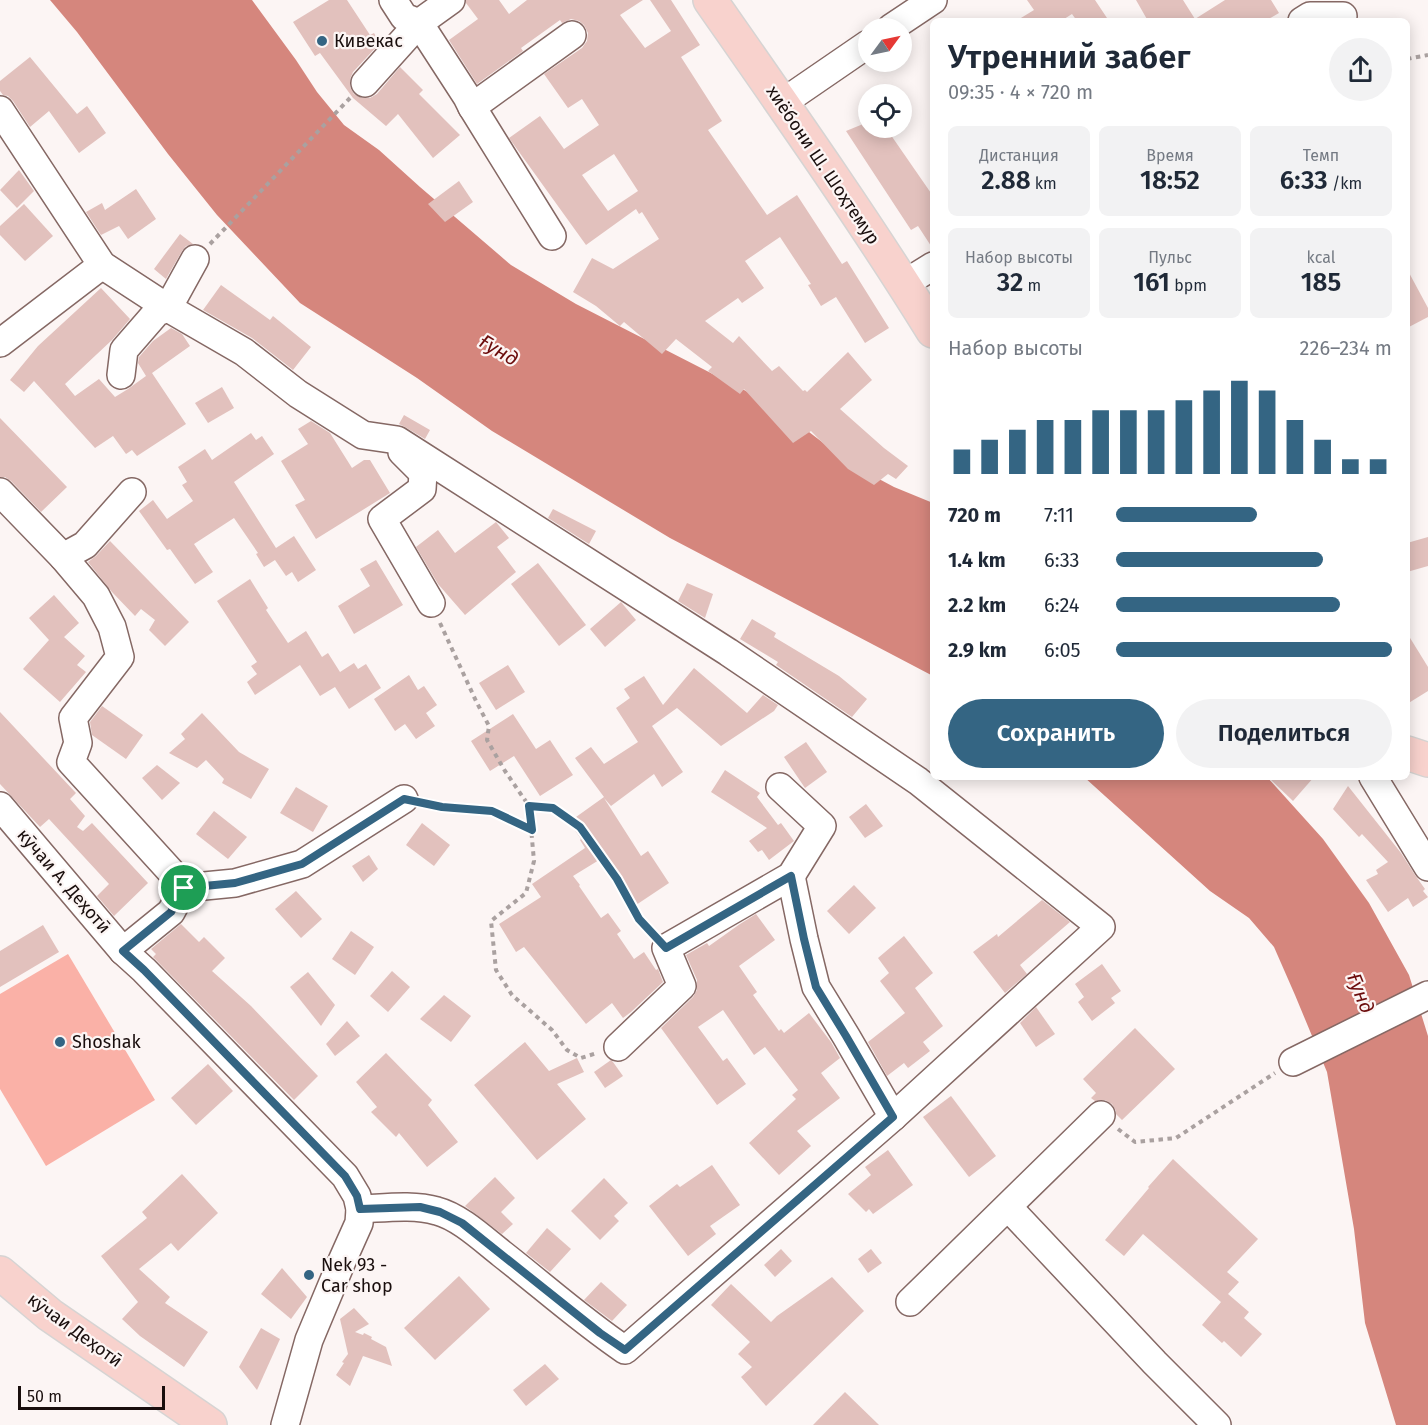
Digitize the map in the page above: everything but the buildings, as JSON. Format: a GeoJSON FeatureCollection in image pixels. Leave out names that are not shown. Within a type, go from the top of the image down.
{"type":"FeatureCollection","features":[{"type":"Feature","properties":{"kind":"main road","name":"хиёбони Ш. Шоҳтемур"},"geometry":{"type":"LineString","coordinates":[[710,0],[782,102],[930,326]]}},
{"type":"Feature","properties":{"kind":"main road"},"geometry":{"type":"LineString","coordinates":[[1410,754],[1428,760]]}},
{"type":"Feature","properties":{"kind":"main road","name":"кӯчаи Деҳотӣ"},"geometry":{"type":"LineString","coordinates":[[0,1273],[51,1315],[210,1425]]}},
{"type":"Feature","properties":{"kind":"street"},"geometry":{"type":"LineString","coordinates":[[393,0],[404,17],[419,23],[552,236]]}},
{"type":"Feature","properties":{"kind":"street"},"geometry":{"type":"LineString","coordinates":[[365,83],[419,23],[451,0]]}},
{"type":"Feature","properties":{"kind":"street"},"geometry":{"type":"LineString","coordinates":[[906,18],[933,0]]}},
{"type":"Feature","properties":{"kind":"street"},"geometry":{"type":"LineString","coordinates":[[1307,18],[1310,16],[1343,16]]}},
{"type":"Feature","properties":{"kind":"street"},"geometry":{"type":"LineString","coordinates":[[472,107],[572,35]]}},
{"type":"Feature","properties":{"kind":"street"},"geometry":{"type":"LineString","coordinates":[[782,102],[858,51]]}},
{"type":"Feature","properties":{"kind":"street"},"geometry":{"type":"LineString","coordinates":[[0,110],[102,266],[244,352],[298,394],[363,435],[397,440],[728,652],[918,781],[1101,927],[893,1117],[625,1350],[600,1333],[462,1223],[447,1215],[420,1207],[360,1209],[359,1223],[309,1340],[285,1425]]}},
{"type":"Feature","properties":{"kind":"street"},"geometry":{"type":"LineString","coordinates":[[121,375],[124,350],[157,312],[168,308],[195,259]]}},
{"type":"Feature","properties":{"kind":"street"},"geometry":{"type":"LineString","coordinates":[[0,343],[102,266]]}},
{"type":"Feature","properties":{"kind":"street"},"geometry":{"type":"LineString","coordinates":[[904,285],[930,268]]}},
{"type":"Feature","properties":{"kind":"street"},"geometry":{"type":"LineString","coordinates":[[397,440],[400,450],[423,473],[422,489],[382,519],[431,603]]}},
{"type":"Feature","properties":{"kind":"street"},"geometry":{"type":"LineString","coordinates":[[0,492],[63,557],[96,596],[112,627],[120,657],[73,718],[78,743],[72,762],[184,888]]}},
{"type":"Feature","properties":{"kind":"street"},"geometry":{"type":"LineString","coordinates":[[63,557],[84,545],[132,492]]}},
{"type":"Feature","properties":{"kind":"street"},"geometry":{"type":"LineString","coordinates":[[1375,780],[1428,867]]}},
{"type":"Feature","properties":{"kind":"street"},"geometry":{"type":"LineString","coordinates":[[618,1047],[682,986],[666,948],[791,876],[822,826],[780,787]]}},
{"type":"Feature","properties":{"kind":"street"},"geometry":{"type":"LineString","coordinates":[[184,888],[235,883],[302,864],[404,799]]}},
{"type":"Feature","properties":{"kind":"street","name":"кӯчаи А. Деҳотӣ"},"geometry":{"type":"LineString","coordinates":[[0,807],[123,951],[345,1176],[357,1196],[360,1209]]}},
{"type":"Feature","properties":{"kind":"street"},"geometry":{"type":"LineString","coordinates":[[791,876],[816,987],[893,1117]]}},
{"type":"Feature","properties":{"kind":"street"},"geometry":{"type":"LineString","coordinates":[[123,951],[171,912],[184,888]]}},
{"type":"Feature","properties":{"kind":"street"},"geometry":{"type":"LineString","coordinates":[[1293,1062],[1428,994]]}},
{"type":"Feature","properties":{"kind":"street"},"geometry":{"type":"LineString","coordinates":[[910,1302],[1101,1115]]}},
{"type":"Feature","properties":{"kind":"street"},"geometry":{"type":"LineString","coordinates":[[1008,1207],[1155,1363],[1217,1425]]}},
{"type":"Feature","properties":{"kind":"path"},"geometry":{"type":"LineString","coordinates":[[1410,58],[1428,55]]}},
{"type":"Feature","properties":{"kind":"path"},"geometry":{"type":"LineString","coordinates":[[195,259],[365,83]]}},
{"type":"Feature","properties":{"kind":"path"},"geometry":{"type":"LineString","coordinates":[[431,603],[489,726],[487,740],[529,806],[534,861],[526,893],[491,921],[496,970],[512,995],[552,1030],[567,1050],[581,1058],[618,1047]]}},
{"type":"Feature","properties":{"kind":"path"},"geometry":{"type":"LineString","coordinates":[[404,799],[442,807],[492,811],[532,830]]}},
{"type":"Feature","properties":{"kind":"path"},"geometry":{"type":"LineString","coordinates":[[529,806],[553,808],[580,827],[617,879],[639,919],[666,948]]}},
{"type":"Feature","properties":{"kind":"path"},"geometry":{"type":"LineString","coordinates":[[1101,1115],[1135,1142],[1176,1138],[1293,1062]]}},
{"type":"Feature","properties":{"kind":"shaded area","name":"Shoshak"},"geometry":{"type":"Polygon","coordinates":[[[68,954],[155,1100],[46,1166],[0,1089],[0,994],[68,954]]]}},
{"type":"Feature","properties":{"kind":"water","name":"Ғунд"},"geometry":{"type":"Polygon","coordinates":[[[50,0],[252,0],[317,92],[344,125],[379,150],[511,265],[576,304],[746,391],[788,416],[851,464],[894,487],[930,502],[930,674],[670,538],[492,431],[417,378],[300,303],[217,215],[168,154],[77,32],[50,0]]]}},
{"type":"Feature","properties":{"kind":"water","name":"Ғунд"},"geometry":{"type":"Polygon","coordinates":[[[1087,780],[1270,780],[1323,839],[1369,903],[1409,975],[1428,1036],[1428,1425],[1396,1425],[1365,1323],[1354,1229],[1327,1072],[1274,947],[1249,918],[1210,891],[1087,780]]]}},
{"type":"Feature","properties":{"kind":"place","name":"Кивекас"},"geometry":{"type":"Point","coordinates":[322,41]}},
{"type":"Feature","properties":{"kind":"place","name":"Shoshak"},"geometry":{"type":"Point","coordinates":[60,1042]}},
{"type":"Feature","properties":{"kind":"place","name":"Nek 93 - Car shop"},"geometry":{"type":"Point","coordinates":[309,1275]}},
{"type":"Feature","properties":{"kind":"route"},"geometry":{"type":"LineString","coordinates":[[404,799],[442,807],[492,811],[532,830],[529,806],[553,808],[580,827],[617,879],[639,919],[666,948],[791,876],[816,987],[893,1117],[625,1350],[600,1333],[462,1223],[440,1212],[420,1207],[360,1209],[357,1196],[345,1176],[123,951],[171,912],[184,888],[235,883],[302,864],[404,799]]}}]}
